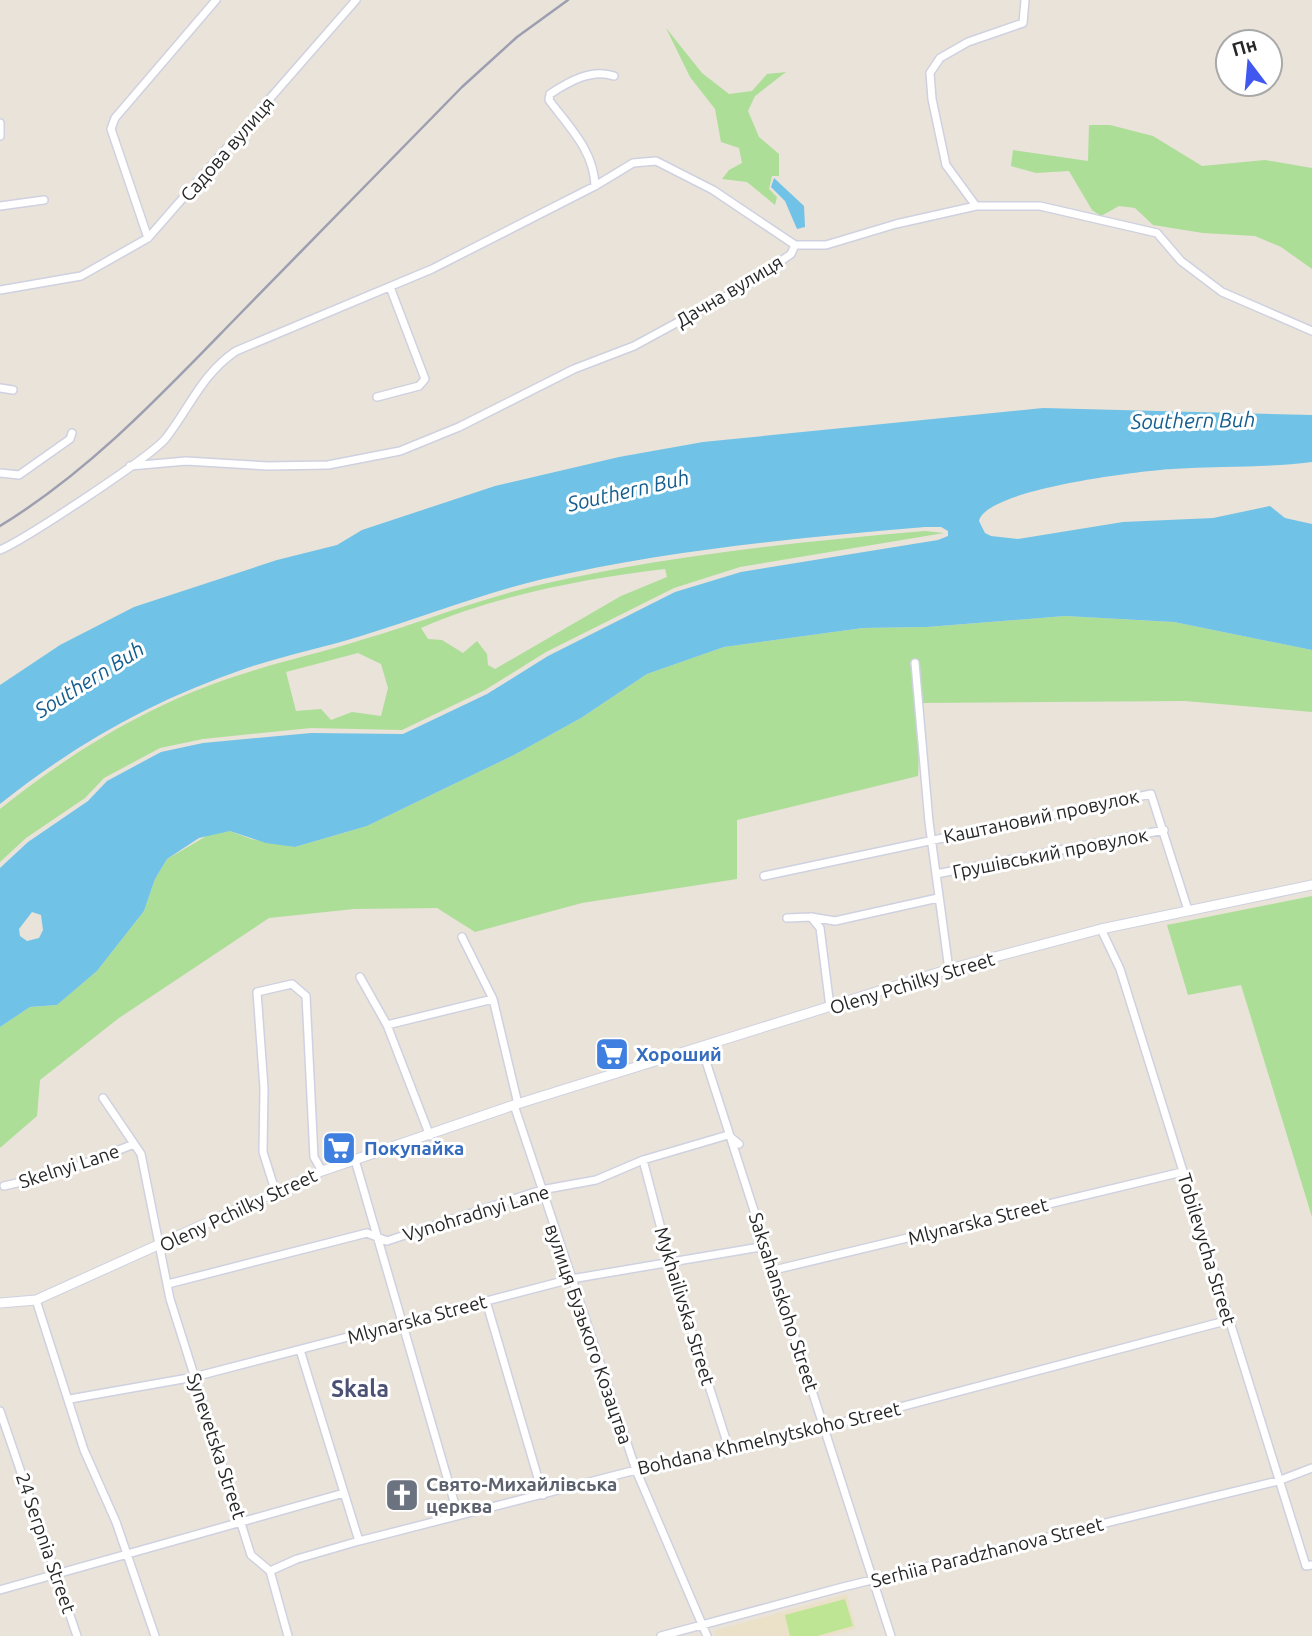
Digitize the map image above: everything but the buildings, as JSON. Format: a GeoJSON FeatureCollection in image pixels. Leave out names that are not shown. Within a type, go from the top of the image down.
{"type":"FeatureCollection","features":[{"type":"Feature","properties":{"kind":"street"},"geometry":{"type":"LineString","coordinates":[[148,238],[111,129],[114,118],[216,0]]}},
{"type":"Feature","properties":{"kind":"street","name":"Садова вулиця"},"geometry":{"type":"LineString","coordinates":[[0,289],[81,276],[148,238],[356,0]]}},
{"type":"Feature","properties":{"kind":"street"},"geometry":{"type":"LineString","coordinates":[[976,206],[946,165],[932,99],[930,74],[940,58],[968,41],[1023,23],[1025,0]]}},
{"type":"Feature","properties":{"kind":"street"},"geometry":{"type":"LineString","coordinates":[[596,187],[594,166],[585,148],[549,100],[550,94],[590,74],[604,72],[614,76]]}},
{"type":"Feature","properties":{"kind":"street"},"geometry":{"type":"LineString","coordinates":[[0,123],[0,136]]}},
{"type":"Feature","properties":{"kind":"street"},"geometry":{"type":"LineString","coordinates":[[0,550],[130,466],[164,440],[196,389],[219,362],[236,351],[432,269],[596,187],[633,163],[656,161],[712,190],[795,245]]}},
{"type":"Feature","properties":{"kind":"street"},"geometry":{"type":"LineString","coordinates":[[0,206],[44,200]]}},
{"type":"Feature","properties":{"kind":"street","name":"Дачна вулиця"},"geometry":{"type":"LineString","coordinates":[[130,466],[186,461],[233,465],[328,465],[400,451],[459,427],[574,369],[634,346],[750,283],[791,254],[795,245],[825,245],[897,224],[976,206],[1040,206],[1157,233],[1181,261],[1222,292],[1312,331]]}},
{"type":"Feature","properties":{"kind":"street"},"geometry":{"type":"LineString","coordinates":[[377,397],[419,386],[425,379],[390,287]]}},
{"type":"Feature","properties":{"kind":"street"},"geometry":{"type":"LineString","coordinates":[[0,388],[13,390]]}},
{"type":"Feature","properties":{"kind":"street"},"geometry":{"type":"LineString","coordinates":[[0,473],[19,475],[70,439],[72,433]]}},
{"type":"Feature","properties":{"kind":"street","name":"Каштановий провулок"},"geometry":{"type":"LineString","coordinates":[[915,663],[931,839],[949,970]]}},
{"type":"Feature","properties":{"kind":"street","name":"Каштановий провулок"},"geometry":{"type":"LineString","coordinates":[[764,876],[1151,794],[1164,830]]}},
{"type":"Feature","properties":{"kind":"street"},"geometry":{"type":"LineString","coordinates":[[1164,830],[1188,910]]}},
{"type":"Feature","properties":{"kind":"street","name":"Грушівський провулок"},"geometry":{"type":"LineString","coordinates":[[936,874],[1164,830]]}},
{"type":"Feature","properties":{"kind":"street","name":"Oleny Pchilky Street"},"geometry":{"type":"LineString","coordinates":[[0,1303],[36,1300],[160,1247],[275,1190],[322,1171],[516,1105],[949,970],[1101,929],[1312,885]]}},
{"type":"Feature","properties":{"kind":"street","name":"Грушівський провулок"},"geometry":{"type":"LineString","coordinates":[[787,918],[811,917],[835,921],[938,898]]}},
{"type":"Feature","properties":{"kind":"street"},"geometry":{"type":"LineString","coordinates":[[811,917],[820,928],[830,1007]]}},
{"type":"Feature","properties":{"kind":"street","name":"Tobilevycha Street"},"geometry":{"type":"LineString","coordinates":[[1101,929],[1120,969],[1306,1566],[1312,1565]]}},
{"type":"Feature","properties":{"kind":"street"},"geometry":{"type":"LineString","coordinates":[[462,937],[493,999],[516,1105]]}},
{"type":"Feature","properties":{"kind":"street"},"geometry":{"type":"LineString","coordinates":[[360,977],[387,1025],[430,1136]]}},
{"type":"Feature","properties":{"kind":"street"},"geometry":{"type":"LineString","coordinates":[[275,1190],[263,1152],[264,1108],[257,992],[292,984],[306,996],[310,1019],[314,1157],[322,1171]]}},
{"type":"Feature","properties":{"kind":"street"},"geometry":{"type":"LineString","coordinates":[[387,1025],[493,999]]}},
{"type":"Feature","properties":{"kind":"street","name":"Saksahanskoho Street"},"geometry":{"type":"LineString","coordinates":[[702,1049],[891,1636]]}},
{"type":"Feature","properties":{"kind":"street","name":"Skelnyi Lane"},"geometry":{"type":"LineString","coordinates":[[103,1098],[141,1154],[160,1247]]}},
{"type":"Feature","properties":{"kind":"street","name":"вулиця Бузького Козацтва"},"geometry":{"type":"LineString","coordinates":[[516,1105],[541,1190],[636,1470],[707,1636]]}},
{"type":"Feature","properties":{"kind":"street"},"geometry":{"type":"LineString","coordinates":[[728,1135],[739,1144]]}},
{"type":"Feature","properties":{"kind":"street","name":"Vynohradnyi Lane"},"geometry":{"type":"LineString","coordinates":[[168,1284],[367,1233],[387,1241],[541,1190],[596,1180],[643,1160],[728,1135]]}},
{"type":"Feature","properties":{"kind":"street","name":"Skelnyi Lane"},"geometry":{"type":"LineString","coordinates":[[4,1186],[63,1172],[134,1144]]}},
{"type":"Feature","properties":{"kind":"street"},"geometry":{"type":"LineString","coordinates":[[355,1160],[458,1515]]}},
{"type":"Feature","properties":{"kind":"street","name":"Mykhailivska Street"},"geometry":{"type":"LineString","coordinates":[[643,1160],[670,1263],[730,1451]]}},
{"type":"Feature","properties":{"kind":"street","name":"Mlynarska Street"},"geometry":{"type":"LineString","coordinates":[[774,1270],[1182,1172]]}},
{"type":"Feature","properties":{"kind":"street","name":"Mlynarska Street"},"geometry":{"type":"LineString","coordinates":[[70,1399],[194,1377],[571,1279],[766,1246]]}},
{"type":"Feature","properties":{"kind":"street","name":"Synevetska Street"},"geometry":{"type":"LineString","coordinates":[[160,1247],[194,1377],[251,1555],[270,1571],[288,1636]]}},
{"type":"Feature","properties":{"kind":"street"},"geometry":{"type":"LineString","coordinates":[[36,1300],[85,1450],[127,1552],[155,1636]]}},
{"type":"Feature","properties":{"kind":"street"},"geometry":{"type":"LineString","coordinates":[[486,1301],[543,1495]]}},
{"type":"Feature","properties":{"kind":"street","name":"Bohdana Khmelnytskoho Street"},"geometry":{"type":"LineString","coordinates":[[270,1571],[297,1559],[458,1515],[636,1470],[730,1451],[1228,1320]]}},
{"type":"Feature","properties":{"kind":"street"},"geometry":{"type":"LineString","coordinates":[[300,1350],[359,1541]]}},
{"type":"Feature","properties":{"kind":"street","name":"24 Serpnia Street"},"geometry":{"type":"LineString","coordinates":[[0,1411],[77,1636]]}},
{"type":"Feature","properties":{"kind":"street","name":"Serhiia Paradzhanova Street"},"geometry":{"type":"LineString","coordinates":[[661,1636],[873,1580],[1279,1481],[1312,1468]]}},
{"type":"Feature","properties":{"kind":"street"},"geometry":{"type":"LineString","coordinates":[[0,1590],[127,1552],[242,1523],[344,1493]]}},
{"type":"Feature","properties":{"kind":"shaded area"},"geometry":{"type":"Polygon","coordinates":[[[847,1594],[856,1629],[829,1636],[716,1636],[714,1631],[847,1594]]]}},
{"type":"Feature","properties":{"kind":"green space"},"geometry":{"type":"Polygon","coordinates":[[[666,28],[702,73],[729,94],[752,91],[767,74],[786,72],[755,96],[748,111],[759,137],[779,154],[779,176],[772,176],[769,189],[777,197],[775,205],[747,182],[722,179],[729,170],[742,163],[739,148],[721,142],[715,109],[690,77],[666,28]]]}},
{"type":"Feature","properties":{"kind":"green space"},"geometry":{"type":"Polygon","coordinates":[[[1089,125],[1110,125],[1153,136],[1202,166],[1265,160],[1312,168],[1312,269],[1281,247],[1255,236],[1203,233],[1153,225],[1135,208],[1119,206],[1101,216],[1092,210],[1069,171],[1036,173],[1011,166],[1013,150],[1088,161],[1089,125]]]}},
{"type":"Feature","properties":{"kind":"green space"},"geometry":{"type":"Polygon","coordinates":[[[925,531],[944,533],[740,567],[674,588],[546,652],[485,690],[402,730],[311,728],[203,739],[160,748],[104,778],[85,798],[26,838],[0,862],[0,809],[57,766],[118,728],[215,683],[543,584],[685,557],[925,531]],[[665,569],[541,590],[479,607],[421,628],[428,639],[442,640],[463,653],[477,641],[487,654],[488,665],[495,669],[621,596],[667,577],[665,569]],[[358,653],[286,672],[296,711],[321,709],[331,720],[352,712],[381,716],[388,688],[381,664],[358,653]]]}},
{"type":"Feature","properties":{"kind":"green space"},"geometry":{"type":"Polygon","coordinates":[[[1065,616],[1174,622],[1312,650],[1312,712],[1185,701],[921,703],[918,776],[737,820],[737,879],[582,903],[475,932],[437,908],[354,909],[269,918],[119,1018],[40,1080],[37,1116],[0,1148],[0,1027],[30,1007],[57,1005],[97,971],[144,911],[155,879],[167,859],[210,834],[230,831],[251,839],[295,847],[367,826],[514,755],[581,718],[647,674],[724,647],[863,628],[927,627],[1065,616]]]}},
{"type":"Feature","properties":{"kind":"green space"},"geometry":{"type":"Polygon","coordinates":[[[1312,896],[1312,1217],[1241,985],[1188,995],[1167,925],[1312,896]]]}},
{"type":"Feature","properties":{"kind":"green space"},"geometry":{"type":"Polygon","coordinates":[[[845,1599],[853,1626],[817,1636],[790,1636],[785,1615],[845,1599]]]}},
{"type":"Feature","properties":{"kind":"water"},"geometry":{"type":"Polygon","coordinates":[[[774,178],[804,206],[805,227],[797,229],[785,201],[771,187],[774,178]]]}},
{"type":"Feature","properties":{"kind":"water","name":"Southern Buh"},"geometry":{"type":"Polygon","coordinates":[[[1043,408],[1312,415],[1312,462],[1172,469],[1099,478],[1035,491],[1008,500],[988,510],[979,521],[985,533],[991,536],[1018,539],[1123,522],[1213,518],[1270,506],[1285,518],[1312,524],[1312,650],[1174,622],[1065,616],[927,627],[863,628],[724,647],[647,674],[581,718],[514,755],[367,826],[295,847],[266,843],[230,831],[199,838],[167,859],[155,879],[144,911],[97,971],[57,1005],[30,1007],[0,1027],[0,868],[28,842],[88,801],[107,781],[161,752],[203,743],[311,733],[403,734],[487,694],[548,656],[675,592],[741,572],[938,540],[948,536],[948,531],[941,527],[925,527],[733,546],[590,569],[497,592],[361,636],[258,664],[178,695],[86,743],[0,804],[0,685],[60,645],[134,607],[277,560],[337,545],[362,530],[495,486],[619,457],[703,442],[1043,408]],[[32,912],[19,929],[20,936],[27,941],[39,938],[43,930],[41,915],[32,912]]]}},
{"type":"Feature","properties":{"kind":"railway"},"geometry":{"type":"LineString","coordinates":[[0,526],[64,481],[124,430],[462,87],[517,37],[568,0]]}},
{"type":"Feature","properties":{"kind":"place","name":"Хороший"},"geometry":{"type":"Point","coordinates":[612,1054]}},
{"type":"Feature","properties":{"kind":"place","name":"Покупайка"},"geometry":{"type":"Point","coordinates":[339,1148]}},
{"type":"Feature","properties":{"kind":"place","name":"Свято-Михайлівська церква"},"geometry":{"type":"Point","coordinates":[402,1495]}},
{"type":"Feature","properties":{"kind":"district","name":"Skala"},"geometry":{"type":"Point","coordinates":[360,1388]}}]}
